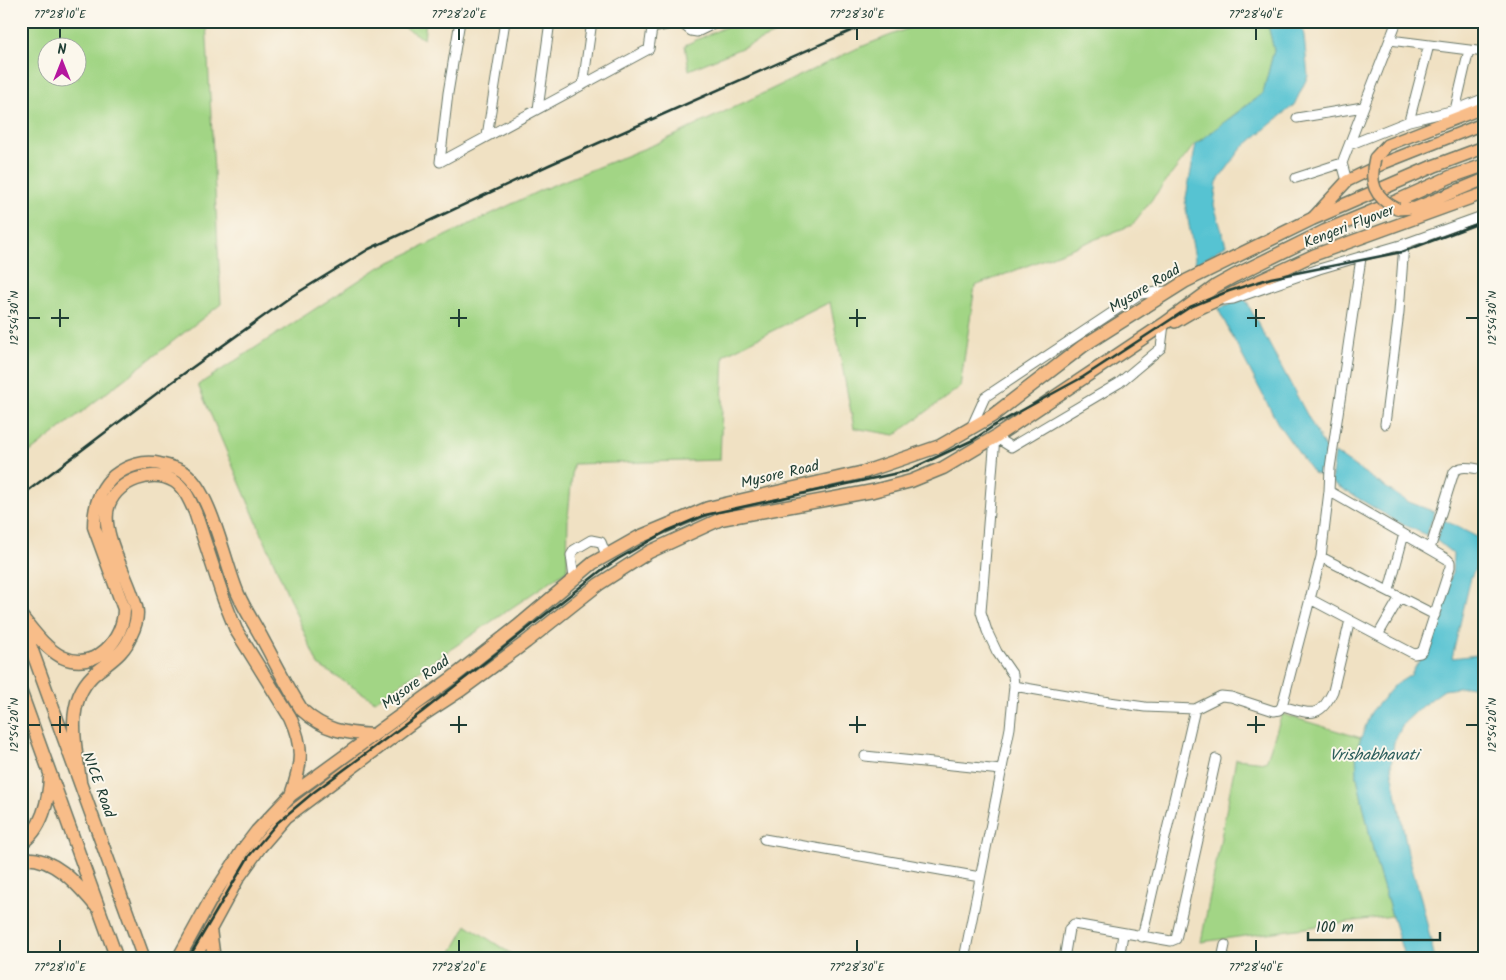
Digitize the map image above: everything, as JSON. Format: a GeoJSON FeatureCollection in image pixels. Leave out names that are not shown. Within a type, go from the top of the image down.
{"type":"FeatureCollection","features":[{"type":"Feature","properties":{"kind":"highway","name":"Mysore Road"},"geometry":{"type":"LineString","coordinates":[[178,959],[211,899],[244,848],[257,831],[291,795],[460,672],[593,563],[639,537],[708,508],[864,472],[940,446],[992,416],[1083,346],[1172,290],[1312,219],[1434,166],[1485,148]]}},
{"type":"Feature","properties":{"kind":"highway","name":"Mysore Road"},"geometry":{"type":"LineString","coordinates":[[194,959],[238,878],[286,817],[379,747],[462,690],[599,584],[650,552],[721,519],[873,491],[943,468],[995,437],[1164,324],[1216,286],[1324,231],[1450,177],[1485,165]]}},
{"type":"Feature","properties":{"kind":"highway"},"geometry":{"type":"LineString","coordinates":[[21,616],[40,639],[63,657],[81,661],[92,659],[108,649],[119,635],[124,617],[124,609],[94,527],[99,496],[115,475],[133,465],[156,463],[178,469],[194,483],[207,505],[238,594],[302,710],[318,723],[342,733],[373,735]]}},
{"type":"Feature","properties":{"kind":"highway"},"geometry":{"type":"LineString","coordinates":[[80,781],[73,724],[77,702],[89,680],[123,650],[131,637],[137,613],[107,526],[109,503],[118,491],[133,481],[150,476],[163,477],[173,481],[182,488],[189,498],[236,630],[290,717],[296,731],[300,759],[299,773],[291,795]]}},
{"type":"Feature","properties":{"kind":"highway"},"geometry":{"type":"LineString","coordinates":[[593,563],[599,584]]}},
{"type":"Feature","properties":{"kind":"highway","name":"NICE Road"},"geometry":{"type":"LineString","coordinates":[[21,622],[144,959]]}},
{"type":"Feature","properties":{"kind":"highway"},"geometry":{"type":"LineString","coordinates":[[21,693],[116,956]]}},
{"type":"Feature","properties":{"kind":"highway"},"geometry":{"type":"LineString","coordinates":[[21,843],[38,825],[49,794],[50,771]]}},
{"type":"Feature","properties":{"kind":"highway"},"geometry":{"type":"LineString","coordinates":[[21,859],[26,858],[46,862],[60,871],[83,890],[101,912]]}},
{"type":"Feature","properties":{"kind":"highway"},"geometry":{"type":"LineString","coordinates":[[210,929],[213,952],[216,959]]}},
{"type":"Feature","properties":{"kind":"main road","name":"Kengeri Flyover"},"geometry":{"type":"LineString","coordinates":[[1485,107],[1386,145],[1375,158],[1372,172],[1373,184],[1385,203],[1397,209],[1414,208],[1485,179]]}},
{"type":"Feature","properties":{"kind":"main road"},"geometry":{"type":"LineString","coordinates":[[1312,219],[1347,181],[1384,162],[1485,123]]}},
{"type":"Feature","properties":{"kind":"main road","name":"Kengeri Flyover"},"geometry":{"type":"LineString","coordinates":[[1164,324],[1173,323],[1314,255],[1485,193]]}},
{"type":"Feature","properties":{"kind":"street"},"geometry":{"type":"LineString","coordinates":[[460,21],[448,93],[440,162],[650,49],[653,25],[685,21],[686,27],[690,32],[697,32],[720,21]]}},
{"type":"Feature","properties":{"kind":"street"},"geometry":{"type":"LineString","coordinates":[[487,136],[505,21]]}},
{"type":"Feature","properties":{"kind":"street"},"geometry":{"type":"LineString","coordinates":[[538,109],[550,21]]}},
{"type":"Feature","properties":{"kind":"street"},"geometry":{"type":"LineString","coordinates":[[583,85],[592,21]]}},
{"type":"Feature","properties":{"kind":"street"},"geometry":{"type":"LineString","coordinates":[[1347,181],[1342,163],[1397,21]]}},
{"type":"Feature","properties":{"kind":"street"},"geometry":{"type":"LineString","coordinates":[[1390,40],[1485,52]]}},
{"type":"Feature","properties":{"kind":"street"},"geometry":{"type":"LineString","coordinates":[[1408,121],[1429,45]]}},
{"type":"Feature","properties":{"kind":"street"},"geometry":{"type":"LineString","coordinates":[[1455,110],[1469,50]]}},
{"type":"Feature","properties":{"kind":"street"},"geometry":{"type":"LineString","coordinates":[[1348,145],[1408,121],[1455,110],[1485,98]]}},
{"type":"Feature","properties":{"kind":"street"},"geometry":{"type":"LineString","coordinates":[[1296,118],[1364,107]]}},
{"type":"Feature","properties":{"kind":"street"},"geometry":{"type":"LineString","coordinates":[[1296,178],[1342,163]]}},
{"type":"Feature","properties":{"kind":"street"},"geometry":{"type":"LineString","coordinates":[[1216,301],[1233,299],[1319,269],[1404,244],[1485,215]]}},
{"type":"Feature","properties":{"kind":"street"},"geometry":{"type":"LineString","coordinates":[[1385,424],[1399,312],[1404,244]]}},
{"type":"Feature","properties":{"kind":"street"},"geometry":{"type":"LineString","coordinates":[[1014,686],[1145,707],[1195,709],[1221,696],[1231,697],[1274,711],[1279,710],[1282,706],[1321,557],[1330,468],[1361,258]]}},
{"type":"Feature","properties":{"kind":"street"},"geometry":{"type":"LineString","coordinates":[[971,428],[985,397],[1140,294],[1172,290]]}},
{"type":"Feature","properties":{"kind":"street"},"geometry":{"type":"LineString","coordinates":[[964,959],[1010,728],[1014,686],[1013,675],[997,652],[981,612],[995,437],[1011,447],[1119,383],[1161,348],[1164,324]]}},
{"type":"Feature","properties":{"kind":"street"},"geometry":{"type":"LineString","coordinates":[[1431,545],[1454,472],[1462,468],[1485,470]]}},
{"type":"Feature","properties":{"kind":"street"},"geometry":{"type":"LineString","coordinates":[[1310,599],[1414,654],[1420,654],[1424,650],[1450,567],[1450,562],[1431,545],[1404,534],[1329,491]]}},
{"type":"Feature","properties":{"kind":"street"},"geometry":{"type":"LineString","coordinates":[[1389,590],[1404,534]]}},
{"type":"Feature","properties":{"kind":"street"},"geometry":{"type":"LineString","coordinates":[[574,578],[571,555],[574,550],[591,540],[597,540],[601,542],[606,555]]}},
{"type":"Feature","properties":{"kind":"street"},"geometry":{"type":"LineString","coordinates":[[1321,557],[1435,615]]}},
{"type":"Feature","properties":{"kind":"street"},"geometry":{"type":"LineString","coordinates":[[1378,635],[1400,596]]}},
{"type":"Feature","properties":{"kind":"street"},"geometry":{"type":"LineString","coordinates":[[1282,706],[1310,714],[1321,710],[1328,702],[1333,691],[1350,620]]}},
{"type":"Feature","properties":{"kind":"street"},"geometry":{"type":"LineString","coordinates":[[1142,937],[1195,709]]}},
{"type":"Feature","properties":{"kind":"street"},"geometry":{"type":"LineString","coordinates":[[865,756],[1001,770]]}},
{"type":"Feature","properties":{"kind":"street"},"geometry":{"type":"LineString","coordinates":[[1064,959],[1069,929],[1076,924],[1142,937],[1171,941],[1176,939],[1216,759]]}},
{"type":"Feature","properties":{"kind":"street"},"geometry":{"type":"LineString","coordinates":[[764,840],[980,877]]}},
{"type":"Feature","properties":{"kind":"street"},"geometry":{"type":"LineString","coordinates":[[1118,959],[1123,934]]}},
{"type":"Feature","properties":{"kind":"street"},"geometry":{"type":"LineString","coordinates":[[1222,959],[1225,945]]}},
{"type":"Feature","properties":{"kind":"green space"},"geometry":{"type":"Polygon","coordinates":[[[21,21],[206,21],[221,304],[21,459],[21,21]]]}},
{"type":"Feature","properties":{"kind":"green space"},"geometry":{"type":"Polygon","coordinates":[[[393,21],[426,21],[424,39],[393,21]]]}},
{"type":"Feature","properties":{"kind":"green space"},"geometry":{"type":"Polygon","coordinates":[[[739,21],[806,21],[689,70],[685,45],[739,21]]]}},
{"type":"Feature","properties":{"kind":"green space"},"geometry":{"type":"Polygon","coordinates":[[[927,21],[1267,21],[1274,50],[1263,93],[1195,144],[1132,225],[975,286],[960,387],[895,435],[854,428],[830,302],[724,355],[720,460],[573,464],[568,517],[567,570],[375,701],[318,665],[198,385],[378,268],[541,190],[663,141],[858,48],[927,21]]]}},
{"type":"Feature","properties":{"kind":"green space"},"geometry":{"type":"Polygon","coordinates":[[[1282,714],[1361,738],[1356,751],[1357,777],[1376,863],[1392,916],[1201,942],[1236,759],[1266,762],[1282,714]]]}},
{"type":"Feature","properties":{"kind":"green space"},"geometry":{"type":"Polygon","coordinates":[[[467,925],[519,959],[448,959],[467,925]]]}},
{"type":"Feature","properties":{"kind":"water"},"geometry":{"type":"Polygon","coordinates":[[[1267,21],[1301,21],[1308,76],[1294,105],[1242,148],[1217,182],[1214,205],[1226,245],[1196,264],[1185,203],[1196,144],[1263,93],[1274,50],[1267,21]]]}},
{"type":"Feature","properties":{"kind":"water"},"geometry":{"type":"Polygon","coordinates":[[[1245,299],[1327,452],[1324,477],[1313,473],[1278,424],[1218,309],[1245,299]]]}},
{"type":"Feature","properties":{"kind":"water"},"geometry":{"type":"Polygon","coordinates":[[[1335,453],[1406,501],[1435,512],[1426,535],[1396,521],[1331,482],[1335,453]]]}},
{"type":"Feature","properties":{"kind":"water","name":"Vrishabhavati"},"geometry":{"type":"Polygon","coordinates":[[[1444,520],[1479,538],[1482,546],[1479,561],[1471,577],[1452,658],[1485,654],[1485,684],[1444,690],[1422,706],[1404,723],[1394,742],[1391,766],[1408,853],[1435,959],[1405,959],[1376,863],[1357,777],[1356,751],[1371,712],[1395,685],[1411,675],[1431,639],[1452,573],[1453,554],[1436,540],[1444,520]]]}},
{"type":"Feature","properties":{"kind":"waterway"},"geometry":{"type":"LineString","coordinates":[[1214,251],[1219,261]]}},
{"type":"Feature","properties":{"kind":"railway"},"geometry":{"type":"LineString","coordinates":[[21,496],[168,385],[289,298],[369,249],[549,165],[873,21]]}},
{"type":"Feature","properties":{"kind":"railway"},"geometry":{"type":"LineString","coordinates":[[188,959],[249,856],[277,823],[314,792],[422,712],[603,569],[667,531],[705,515],[907,471],[973,440],[995,425],[1083,377],[1190,307],[1229,291],[1271,278],[1402,252],[1485,221]]}}]}
